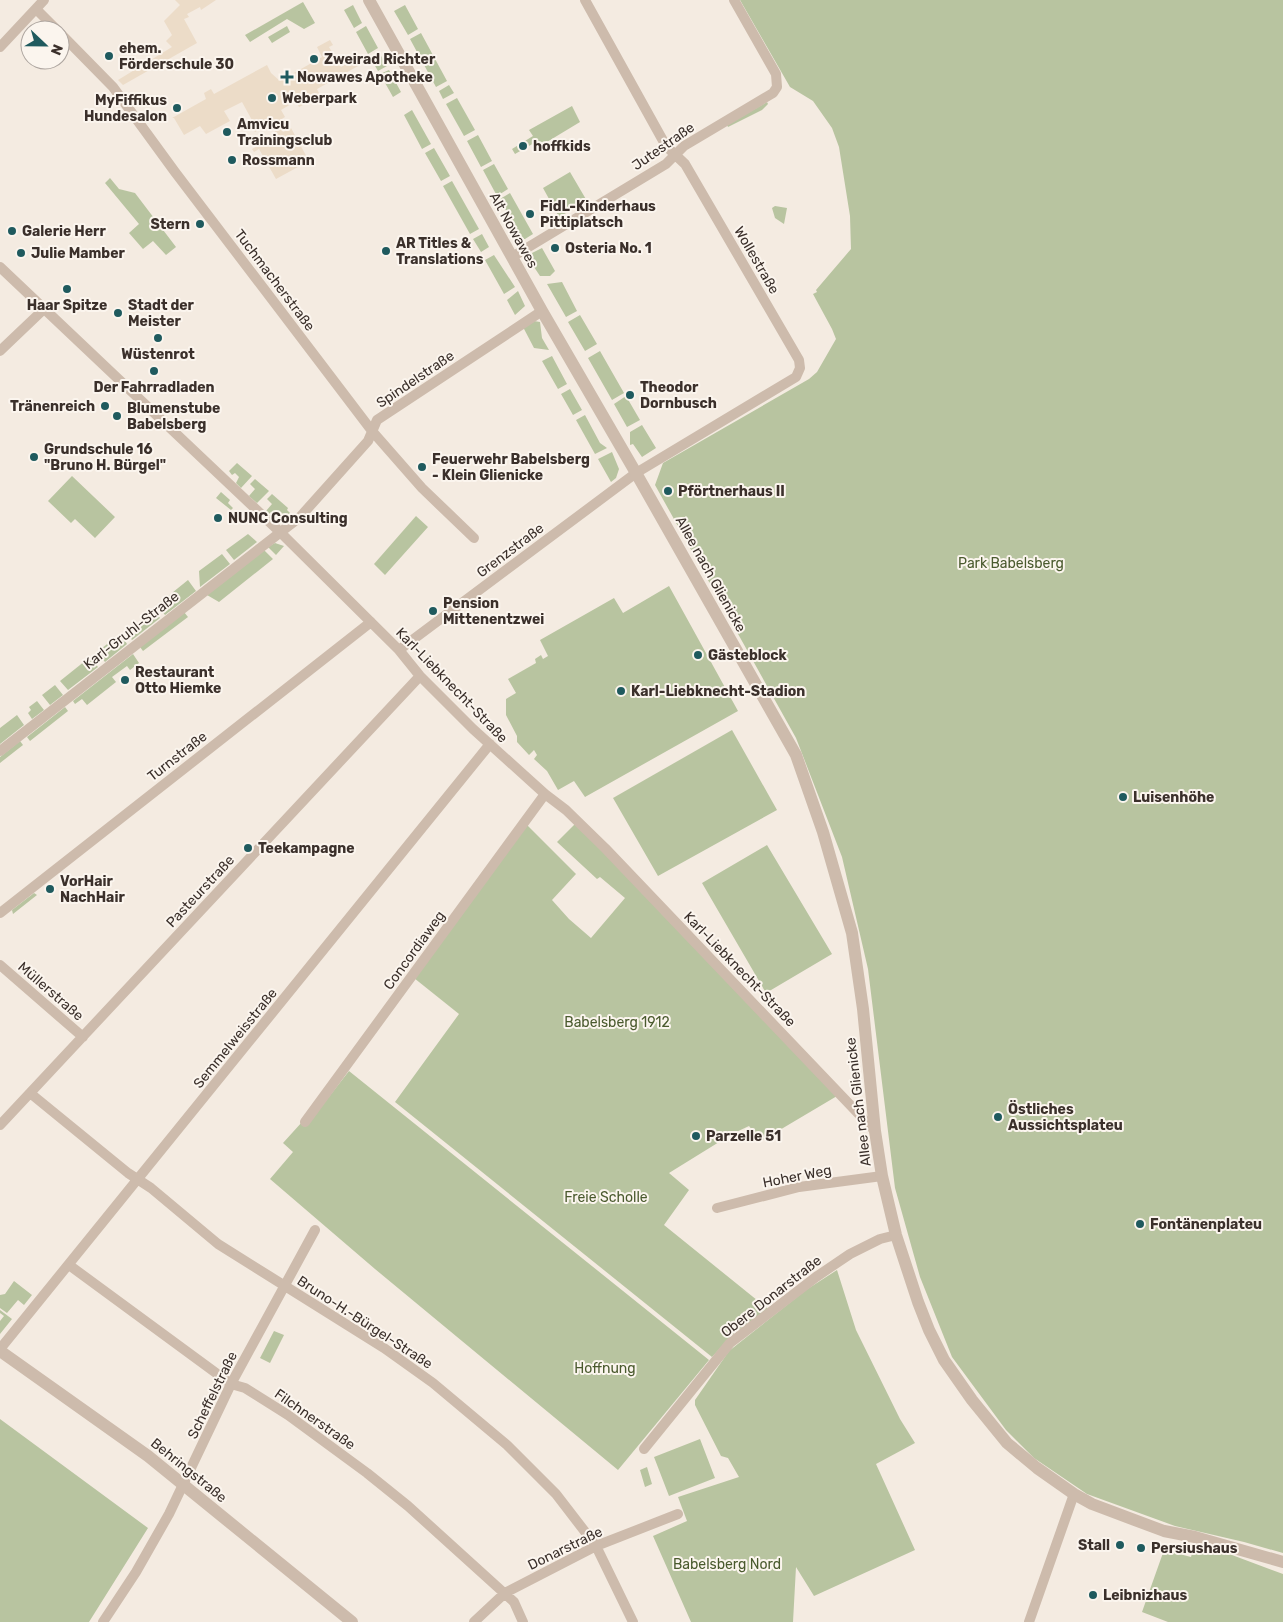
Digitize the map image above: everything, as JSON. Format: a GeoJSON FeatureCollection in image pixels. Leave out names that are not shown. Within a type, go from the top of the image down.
{"type":"FeatureCollection","features":[{"type":"Feature","properties":{"kind":"street"},"geometry":{"type":"LineString","coordinates":[[0,47],[44,0]]}},
{"type":"Feature","properties":{"kind":"street","name":"Alt Nowawes"},"geometry":{"type":"LineString","coordinates":[[368,0],[542,311],[636,473]]}},
{"type":"Feature","properties":{"kind":"street","name":"Wollestraße"},"geometry":{"type":"LineString","coordinates":[[585,0],[666,146],[685,164],[799,360],[800,368],[796,377],[636,473]]}},
{"type":"Feature","properties":{"kind":"street","name":"Jutestraße"},"geometry":{"type":"LineString","coordinates":[[512,258],[666,164],[684,146],[773,93],[777,87],[776,74],[734,0]]}},
{"type":"Feature","properties":{"kind":"street"},"geometry":{"type":"LineString","coordinates":[[36,9],[47,20]]}},
{"type":"Feature","properties":{"kind":"street","name":"Tuchmacherstraße"},"geometry":{"type":"LineString","coordinates":[[70,43],[113,87],[175,172],[372,431],[422,488],[474,538]]}},
{"type":"Feature","properties":{"kind":"street","name":"Karl-Liebknecht-Straße"},"geometry":{"type":"LineString","coordinates":[[0,267],[280,532],[399,650],[420,676],[490,744],[544,794],[566,810],[605,848],[875,1131]]}},
{"type":"Feature","properties":{"kind":"street"},"geometry":{"type":"LineString","coordinates":[[0,351],[44,308]]}},
{"type":"Feature","properties":{"kind":"street","name":"Spindelstraße"},"geometry":{"type":"LineString","coordinates":[[280,532],[300,517],[368,441],[377,420],[542,311]]}},
{"type":"Feature","properties":{"kind":"street","name":"Grenzstraße"},"geometry":{"type":"LineString","coordinates":[[399,650],[636,473]]}},
{"type":"Feature","properties":{"kind":"street","name":"Allee nach Glienicke"},"geometry":{"type":"LineString","coordinates":[[636,473],[796,755],[823,832],[852,933],[882,1176],[896,1235],[918,1302],[944,1360],[1007,1443],[1037,1468],[1074,1494],[1092,1504],[1164,1531],[1195,1537],[1283,1562]]}},
{"type":"Feature","properties":{"kind":"street","name":"Karl-Gruhl-Straße"},"geometry":{"type":"LineString","coordinates":[[0,751],[280,532]]}},
{"type":"Feature","properties":{"kind":"street","name":"Turnstraße"},"geometry":{"type":"LineString","coordinates":[[0,912],[371,622]]}},
{"type":"Feature","properties":{"kind":"street","name":"Pasteurstraße"},"geometry":{"type":"LineString","coordinates":[[0,1125],[420,676]]}},
{"type":"Feature","properties":{"kind":"street","name":"Semmelweisstraße"},"geometry":{"type":"LineString","coordinates":[[0,1350],[490,744]]}},
{"type":"Feature","properties":{"kind":"street","name":"Concordiaweg"},"geometry":{"type":"LineString","coordinates":[[305,1122],[544,794]]}},
{"type":"Feature","properties":{"kind":"street","name":"Müllerstraße"},"geometry":{"type":"LineString","coordinates":[[0,965],[83,1037]]}},
{"type":"Feature","properties":{"kind":"street","name":"Bruno-H.-Bürgel-Straße"},"geometry":{"type":"LineString","coordinates":[[30,1094],[128,1173],[151,1188],[218,1244],[384,1348],[433,1383],[508,1446],[556,1494],[596,1546],[633,1622]]}},
{"type":"Feature","properties":{"kind":"street","name":"Hoher Weg"},"geometry":{"type":"LineString","coordinates":[[717,1208],[799,1188],[882,1176]]}},
{"type":"Feature","properties":{"kind":"street","name":"Scheffelstraße"},"geometry":{"type":"LineString","coordinates":[[103,1622],[140,1565],[184,1484],[231,1384],[315,1230]]}},
{"type":"Feature","properties":{"kind":"street","name":"Obere Donarstraße"},"geometry":{"type":"LineString","coordinates":[[644,1449],[730,1343],[816,1277],[850,1254],[880,1239],[896,1235]]}},
{"type":"Feature","properties":{"kind":"street","name":"Filchnerstraße"},"geometry":{"type":"LineString","coordinates":[[69,1265],[231,1384],[245,1388],[288,1415],[367,1473],[408,1506],[505,1593],[514,1602],[523,1622]]}},
{"type":"Feature","properties":{"kind":"street","name":"Behringstraße"},"geometry":{"type":"LineString","coordinates":[[0,1350],[148,1456],[352,1622]]}},
{"type":"Feature","properties":{"kind":"street"},"geometry":{"type":"LineString","coordinates":[[1029,1622],[1074,1494]]}},
{"type":"Feature","properties":{"kind":"street","name":"Donarstraße"},"geometry":{"type":"LineString","coordinates":[[474,1622],[505,1593],[596,1546],[678,1514]]}},
{"type":"Feature","properties":{"kind":"green space","name":"Park Babelsberg"},"geometry":{"type":"Polygon","coordinates":[[[740,0],[1283,0],[1283,1553],[1175,1526],[1087,1494],[1034,1458],[1006,1430],[952,1357],[920,1277],[895,1188],[868,969],[842,857],[796,738],[655,485],[663,463],[809,379],[817,372],[836,339],[813,294],[817,292],[816,290],[851,249],[850,216],[839,147],[832,128],[813,101],[790,87],[740,0]]]}},
{"type":"Feature","properties":{"kind":"green space"},"geometry":{"type":"Polygon","coordinates":[[[303,2],[315,23],[304,29],[287,19],[250,42],[245,35],[303,2]]]}},
{"type":"Feature","properties":{"kind":"green space"},"geometry":{"type":"Polygon","coordinates":[[[353,5],[362,23],[354,28],[344,10],[353,5]]]}},
{"type":"Feature","properties":{"kind":"green space"},"geometry":{"type":"Polygon","coordinates":[[[405,5],[418,29],[408,35],[394,11],[405,5]]]}},
{"type":"Feature","properties":{"kind":"green space"},"geometry":{"type":"Polygon","coordinates":[[[287,26],[290,32],[272,43],[268,37],[287,26]]]}},
{"type":"Feature","properties":{"kind":"green space"},"geometry":{"type":"Polygon","coordinates":[[[366,26],[378,48],[368,54],[356,32],[366,26]]]}},
{"type":"Feature","properties":{"kind":"green space"},"geometry":{"type":"Polygon","coordinates":[[[421,33],[447,81],[436,87],[410,39],[421,33]]]}},
{"type":"Feature","properties":{"kind":"green space"},"geometry":{"type":"Polygon","coordinates":[[[380,54],[387,66],[378,71],[371,59],[380,54]]]}},
{"type":"Feature","properties":{"kind":"green space"},"geometry":{"type":"Polygon","coordinates":[[[389,70],[401,92],[393,97],[380,74],[389,70]]]}},
{"type":"Feature","properties":{"kind":"green space"},"geometry":{"type":"Polygon","coordinates":[[[449,85],[454,93],[443,99],[439,91],[449,85]]]}},
{"type":"Feature","properties":{"kind":"green space"},"geometry":{"type":"Polygon","coordinates":[[[457,98],[475,130],[464,136],[446,104],[457,98]]]}},
{"type":"Feature","properties":{"kind":"green space"},"geometry":{"type":"Polygon","coordinates":[[[767,102],[768,104],[762,110],[728,127],[727,125],[767,102]]]}},
{"type":"Feature","properties":{"kind":"green space"},"geometry":{"type":"Polygon","coordinates":[[[572,106],[580,122],[537,148],[534,143],[515,154],[512,149],[533,136],[529,130],[572,106]]]}},
{"type":"Feature","properties":{"kind":"green space"},"geometry":{"type":"Polygon","coordinates":[[[412,110],[431,144],[422,149],[404,115],[412,110]]]}},
{"type":"Feature","properties":{"kind":"green space"},"geometry":{"type":"Polygon","coordinates":[[[478,135],[492,161],[481,167],[467,141],[478,135]]]}},
{"type":"Feature","properties":{"kind":"green space"},"geometry":{"type":"Polygon","coordinates":[[[434,148],[450,176],[441,181],[425,153],[434,148]]]}},
{"type":"Feature","properties":{"kind":"green space"},"geometry":{"type":"Polygon","coordinates":[[[494,164],[508,189],[497,196],[483,170],[494,164]]]}},
{"type":"Feature","properties":{"kind":"green space"},"geometry":{"type":"Polygon","coordinates":[[[570,172],[587,201],[559,217],[543,188],[570,172]]]}},
{"type":"Feature","properties":{"kind":"green space"},"geometry":{"type":"Polygon","coordinates":[[[110,178],[119,189],[135,193],[176,247],[166,255],[153,241],[143,249],[129,233],[139,224],[105,183],[110,178]]]}},
{"type":"Feature","properties":{"kind":"green space"},"geometry":{"type":"Polygon","coordinates":[[[452,181],[479,229],[470,234],[443,186],[452,181]]]}},
{"type":"Feature","properties":{"kind":"green space"},"geometry":{"type":"Polygon","coordinates":[[[510,193],[533,234],[525,239],[518,239],[513,224],[500,199],[510,193]]]}},
{"type":"Feature","properties":{"kind":"green space"},"geometry":{"type":"Polygon","coordinates":[[[775,206],[787,208],[784,224],[775,218],[772,208],[775,206]]]}},
{"type":"Feature","properties":{"kind":"green space"},"geometry":{"type":"Polygon","coordinates":[[[482,234],[489,247],[481,252],[473,239],[482,234]]]}},
{"type":"Feature","properties":{"kind":"green space"},"geometry":{"type":"Polygon","coordinates":[[[542,248],[555,271],[550,276],[540,276],[530,261],[532,253],[542,248]]]}},
{"type":"Feature","properties":{"kind":"green space"},"geometry":{"type":"Polygon","coordinates":[[[494,255],[515,287],[504,294],[485,260],[494,255]]]}},
{"type":"Feature","properties":{"kind":"green space"},"geometry":{"type":"Polygon","coordinates":[[[562,282],[577,311],[566,317],[547,284],[562,282]]]}},
{"type":"Feature","properties":{"kind":"green space"},"geometry":{"type":"Polygon","coordinates":[[[518,291],[525,306],[515,315],[507,300],[518,291]]]}},
{"type":"Feature","properties":{"kind":"green space"},"geometry":{"type":"Polygon","coordinates":[[[580,315],[597,344],[585,351],[568,322],[580,315]]]}},
{"type":"Feature","properties":{"kind":"green space"},"geometry":{"type":"Polygon","coordinates":[[[534,321],[540,322],[542,338],[549,350],[534,348],[523,327],[534,321]]]}},
{"type":"Feature","properties":{"kind":"green space"},"geometry":{"type":"Polygon","coordinates":[[[600,351],[624,393],[612,400],[588,358],[600,351]]]}},
{"type":"Feature","properties":{"kind":"green space"},"geometry":{"type":"Polygon","coordinates":[[[552,356],[567,384],[558,389],[542,361],[552,356]]]}},
{"type":"Feature","properties":{"kind":"green space"},"geometry":{"type":"Polygon","coordinates":[[[570,389],[582,410],[573,415],[561,394],[570,389]]]}},
{"type":"Feature","properties":{"kind":"green space"},"geometry":{"type":"Polygon","coordinates":[[[626,396],[640,420],[627,427],[614,404],[626,396]]]}},
{"type":"Feature","properties":{"kind":"green space"},"geometry":{"type":"Polygon","coordinates":[[[585,415],[600,443],[607,448],[595,454],[576,420],[585,415]]]}},
{"type":"Feature","properties":{"kind":"green space"},"geometry":{"type":"Polygon","coordinates":[[[642,425],[656,448],[642,457],[633,444],[630,445],[630,432],[642,425]]]}},
{"type":"Feature","properties":{"kind":"green space"},"geometry":{"type":"Polygon","coordinates":[[[612,452],[619,469],[616,478],[611,482],[598,459],[612,452]]]}},
{"type":"Feature","properties":{"kind":"green space"},"geometry":{"type":"Polygon","coordinates":[[[237,463],[252,476],[241,488],[236,483],[239,477],[235,473],[232,475],[229,471],[237,463]]]}},
{"type":"Feature","properties":{"kind":"green space"},"geometry":{"type":"Polygon","coordinates":[[[72,476],[115,517],[95,538],[75,519],[71,523],[48,501],[72,476]]]}},
{"type":"Feature","properties":{"kind":"green space"},"geometry":{"type":"Polygon","coordinates":[[[255,479],[269,491],[257,503],[249,496],[255,489],[250,484],[255,479]]]}},
{"type":"Feature","properties":{"kind":"green space"},"geometry":{"type":"Polygon","coordinates":[[[221,492],[230,500],[228,503],[233,508],[231,510],[216,498],[221,492]]]}},
{"type":"Feature","properties":{"kind":"green space"},"geometry":{"type":"Polygon","coordinates":[[[272,494],[288,508],[287,510],[291,514],[288,517],[278,519],[271,512],[269,514],[266,511],[272,504],[267,499],[272,494]]]}},
{"type":"Feature","properties":{"kind":"green space"},"geometry":{"type":"Polygon","coordinates":[[[416,516],[428,527],[385,575],[374,564],[416,516]]]}},
{"type":"Feature","properties":{"kind":"green space"},"geometry":{"type":"Polygon","coordinates":[[[248,534],[257,542],[234,560],[226,550],[248,534]]]}},
{"type":"Feature","properties":{"kind":"green space"},"geometry":{"type":"Polygon","coordinates":[[[275,543],[284,546],[276,555],[268,547],[275,543]]]}},
{"type":"Feature","properties":{"kind":"green space"},"geometry":{"type":"Polygon","coordinates":[[[264,550],[273,559],[219,602],[207,595],[264,550]]]}},
{"type":"Feature","properties":{"kind":"green space"},"geometry":{"type":"Polygon","coordinates":[[[222,554],[230,564],[200,587],[199,571],[222,554]]]}},
{"type":"Feature","properties":{"kind":"green space"},"geometry":{"type":"Polygon","coordinates":[[[188,580],[196,591],[165,615],[157,605],[188,580]]]}},
{"type":"Feature","properties":{"kind":"green space","name":"Karl-Liebknecht-Stadion"},"geometry":{"type":"Polygon","coordinates":[[[669,586],[738,711],[585,797],[574,781],[558,790],[547,771],[534,759],[537,755],[534,750],[529,755],[517,742],[517,736],[506,715],[506,699],[516,693],[508,679],[536,663],[535,659],[541,655],[543,659],[548,656],[540,640],[614,598],[623,613],[669,586]]]}},
{"type":"Feature","properties":{"kind":"green space"},"geometry":{"type":"Polygon","coordinates":[[[184,612],[188,617],[143,651],[140,647],[184,612]]]}},
{"type":"Feature","properties":{"kind":"green space"},"geometry":{"type":"Polygon","coordinates":[[[157,614],[160,618],[132,640],[129,636],[157,614]]]}},
{"type":"Feature","properties":{"kind":"green space"},"geometry":{"type":"Polygon","coordinates":[[[120,634],[127,644],[105,662],[97,652],[120,634]]]}},
{"type":"Feature","properties":{"kind":"green space"},"geometry":{"type":"Polygon","coordinates":[[[133,654],[139,663],[130,670],[127,666],[112,677],[116,682],[87,705],[82,699],[75,704],[73,701],[133,654]]]}},
{"type":"Feature","properties":{"kind":"green space"},"geometry":{"type":"Polygon","coordinates":[[[90,657],[98,667],[68,690],[60,681],[90,657]]]}},
{"type":"Feature","properties":{"kind":"green space"},"geometry":{"type":"Polygon","coordinates":[[[55,685],[63,695],[50,705],[42,695],[55,685]]]}},
{"type":"Feature","properties":{"kind":"green space"},"geometry":{"type":"Polygon","coordinates":[[[37,701],[44,710],[32,719],[28,713],[31,710],[29,707],[37,701]]]}},
{"type":"Feature","properties":{"kind":"green space"},"geometry":{"type":"Polygon","coordinates":[[[65,707],[68,711],[30,741],[27,737],[65,707]]]}},
{"type":"Feature","properties":{"kind":"green space"},"geometry":{"type":"Polygon","coordinates":[[[17,715],[24,725],[0,744],[0,728],[17,715]]]}},
{"type":"Feature","properties":{"kind":"green space"},"geometry":{"type":"Polygon","coordinates":[[[732,730],[777,810],[658,876],[613,798],[732,730]]]}},
{"type":"Feature","properties":{"kind":"green space"},"geometry":{"type":"Polygon","coordinates":[[[20,741],[23,745],[0,763],[0,757],[20,741]]]}},
{"type":"Feature","properties":{"kind":"green space"},"geometry":{"type":"Polygon","coordinates":[[[576,823],[837,1096],[761,1141],[749,1126],[732,1134],[669,1173],[689,1190],[664,1225],[768,1309],[733,1334],[712,1357],[395,1102],[459,1014],[414,978],[526,824],[576,874],[552,900],[569,919],[591,938],[625,898],[600,877],[597,879],[557,842],[576,823]]]}},
{"type":"Feature","properties":{"kind":"green space"},"geometry":{"type":"Polygon","coordinates":[[[767,845],[832,954],[766,993],[702,883],[767,845]]]}},
{"type":"Feature","properties":{"kind":"green space"},"geometry":{"type":"Polygon","coordinates":[[[34,893],[37,895],[13,914],[12,910],[34,893]]]}},
{"type":"Feature","properties":{"kind":"green space","name":"Hoffnung"},"geometry":{"type":"Polygon","coordinates":[[[349,1071],[709,1360],[618,1470],[375,1269],[270,1179],[293,1152],[283,1143],[302,1122],[307,1125],[349,1071]]]}},
{"type":"Feature","properties":{"kind":"green space","name":"Babelsberg Nord"},"geometry":{"type":"Polygon","coordinates":[[[837,1270],[856,1330],[900,1419],[915,1443],[876,1464],[915,1550],[814,1596],[796,1567],[793,1622],[691,1622],[653,1536],[687,1521],[678,1497],[739,1477],[728,1458],[721,1456],[695,1405],[695,1400],[729,1351],[806,1290],[837,1270]]]}},
{"type":"Feature","properties":{"kind":"green space"},"geometry":{"type":"Polygon","coordinates":[[[14,1281],[32,1295],[24,1305],[18,1300],[7,1313],[0,1308],[0,1295],[5,1294],[14,1281]]]}},
{"type":"Feature","properties":{"kind":"green space"},"geometry":{"type":"Polygon","coordinates":[[[0,1310],[12,1319],[0,1334],[0,1321],[4,1316],[0,1313],[0,1310]]]}},
{"type":"Feature","properties":{"kind":"green space"},"geometry":{"type":"Polygon","coordinates":[[[274,1331],[284,1335],[270,1363],[260,1358],[274,1331]]]}},
{"type":"Feature","properties":{"kind":"green space"},"geometry":{"type":"Polygon","coordinates":[[[0,1419],[148,1528],[89,1622],[0,1622],[0,1419]]]}},
{"type":"Feature","properties":{"kind":"green space"},"geometry":{"type":"Polygon","coordinates":[[[700,1439],[715,1478],[669,1496],[654,1457],[700,1439]]]}},
{"type":"Feature","properties":{"kind":"green space"},"geometry":{"type":"Polygon","coordinates":[[[647,1467],[652,1484],[645,1487],[640,1470],[647,1467]]]}},
{"type":"Feature","properties":{"kind":"green space"},"geometry":{"type":"Polygon","coordinates":[[[1194,1546],[1232,1555],[1283,1574],[1283,1622],[1168,1622],[1142,1612],[1164,1550],[1191,1557],[1194,1546]]]}},
{"type":"Feature","properties":{"kind":"shaded area"},"geometry":{"type":"Polygon","coordinates":[[[175,0],[216,0],[201,10],[200,7],[187,14],[189,17],[184,19],[197,43],[123,85],[118,80],[172,47],[166,41],[172,35],[164,21],[180,5],[175,0]]]}},
{"type":"Feature","properties":{"kind":"shaded area"},"geometry":{"type":"Polygon","coordinates":[[[330,40],[333,45],[329,47],[341,67],[363,55],[367,61],[317,89],[320,95],[309,102],[299,107],[296,101],[281,110],[285,117],[277,122],[283,132],[291,128],[309,161],[276,179],[259,149],[254,152],[252,149],[277,135],[271,123],[255,132],[250,124],[253,122],[242,102],[224,111],[230,121],[206,134],[200,126],[184,135],[174,118],[172,118],[206,99],[204,93],[211,89],[214,94],[267,65],[271,73],[280,81],[322,57],[317,47],[330,40]]]}},
{"type":"Feature","properties":{"kind":"place","name":"ehem. Förderschule 30"},"geometry":{"type":"Point","coordinates":[109,56]}},
{"type":"Feature","properties":{"kind":"place","name":"Zweirad Richter"},"geometry":{"type":"Point","coordinates":[314,59]}},
{"type":"Feature","properties":{"kind":"place","name":"Nowawes Apotheke"},"geometry":{"type":"Point","coordinates":[287,77]}},
{"type":"Feature","properties":{"kind":"place","name":"Weberpark"},"geometry":{"type":"Point","coordinates":[272,98]}},
{"type":"Feature","properties":{"kind":"place","name":"MyFiffikus Hundesalon"},"geometry":{"type":"Point","coordinates":[177,108]}},
{"type":"Feature","properties":{"kind":"place","name":"Amvicu Trainingsclub"},"geometry":{"type":"Point","coordinates":[227,132]}},
{"type":"Feature","properties":{"kind":"place","name":"hoffkids"},"geometry":{"type":"Point","coordinates":[523,146]}},
{"type":"Feature","properties":{"kind":"place","name":"Rossmann"},"geometry":{"type":"Point","coordinates":[232,160]}},
{"type":"Feature","properties":{"kind":"place","name":"FidL-Kinderhaus Pittiplatsch"},"geometry":{"type":"Point","coordinates":[530,214]}},
{"type":"Feature","properties":{"kind":"place","name":"Stern"},"geometry":{"type":"Point","coordinates":[200,224]}},
{"type":"Feature","properties":{"kind":"place","name":"Galerie Herr"},"geometry":{"type":"Point","coordinates":[12,231]}},
{"type":"Feature","properties":{"kind":"place","name":"Osteria No. 1"},"geometry":{"type":"Point","coordinates":[555,248]}},
{"type":"Feature","properties":{"kind":"place","name":"AR Titles & Translations"},"geometry":{"type":"Point","coordinates":[386,251]}},
{"type":"Feature","properties":{"kind":"place","name":"Julie Mamber"},"geometry":{"type":"Point","coordinates":[21,253]}},
{"type":"Feature","properties":{"kind":"place","name":"Haar Spitze"},"geometry":{"type":"Point","coordinates":[67,289]}},
{"type":"Feature","properties":{"kind":"place","name":"Stadt der Meister"},"geometry":{"type":"Point","coordinates":[118,313]}},
{"type":"Feature","properties":{"kind":"place","name":"Wüstenrot"},"geometry":{"type":"Point","coordinates":[158,338]}},
{"type":"Feature","properties":{"kind":"place","name":"Der Fahrradladen"},"geometry":{"type":"Point","coordinates":[154,371]}},
{"type":"Feature","properties":{"kind":"place","name":"Theodor Dornbusch"},"geometry":{"type":"Point","coordinates":[630,395]}},
{"type":"Feature","properties":{"kind":"place","name":"Tränenreich"},"geometry":{"type":"Point","coordinates":[105,406]}},
{"type":"Feature","properties":{"kind":"place","name":"Blumenstube Babelsberg"},"geometry":{"type":"Point","coordinates":[117,416]}},
{"type":"Feature","properties":{"kind":"place","name":"Grundschule 16 \"Bruno H. Bürgel\""},"geometry":{"type":"Point","coordinates":[34,457]}},
{"type":"Feature","properties":{"kind":"place","name":"Feuerwehr Babelsberg - Klein Glienicke"},"geometry":{"type":"Point","coordinates":[422,467]}},
{"type":"Feature","properties":{"kind":"place","name":"Pförtnerhaus II"},"geometry":{"type":"Point","coordinates":[668,491]}},
{"type":"Feature","properties":{"kind":"place","name":"NUNC Consulting"},"geometry":{"type":"Point","coordinates":[218,518]}},
{"type":"Feature","properties":{"kind":"place","name":"Pension Mittenentzwei"},"geometry":{"type":"Point","coordinates":[433,611]}},
{"type":"Feature","properties":{"kind":"place","name":"Gästeblock"},"geometry":{"type":"Point","coordinates":[698,655]}},
{"type":"Feature","properties":{"kind":"place","name":"Restaurant Otto Hiemke"},"geometry":{"type":"Point","coordinates":[125,680]}},
{"type":"Feature","properties":{"kind":"place","name":"Karl-Liebknecht-Stadion"},"geometry":{"type":"Point","coordinates":[621,691]}},
{"type":"Feature","properties":{"kind":"place","name":"Luisenhöhe"},"geometry":{"type":"Point","coordinates":[1123,797]}},
{"type":"Feature","properties":{"kind":"place","name":"Teekampagne"},"geometry":{"type":"Point","coordinates":[248,848]}},
{"type":"Feature","properties":{"kind":"place","name":"VorHair NachHair"},"geometry":{"type":"Point","coordinates":[50,889]}},
{"type":"Feature","properties":{"kind":"place","name":"Östliches Aussichtsplateu"},"geometry":{"type":"Point","coordinates":[998,1117]}},
{"type":"Feature","properties":{"kind":"place","name":"Parzelle 51"},"geometry":{"type":"Point","coordinates":[696,1136]}},
{"type":"Feature","properties":{"kind":"place","name":"Fontänenplateu"},"geometry":{"type":"Point","coordinates":[1140,1224]}},
{"type":"Feature","properties":{"kind":"place","name":"Stall"},"geometry":{"type":"Point","coordinates":[1120,1545]}},
{"type":"Feature","properties":{"kind":"place","name":"Persiushaus"},"geometry":{"type":"Point","coordinates":[1141,1548]}},
{"type":"Feature","properties":{"kind":"place","name":"Leibnizhaus"},"geometry":{"type":"Point","coordinates":[1093,1595]}},
{"type":"Feature","properties":{"kind":"park label","name":"Babelsberg 1912"},"geometry":{"type":"Point","coordinates":[617,1022]}},
{"type":"Feature","properties":{"kind":"park label","name":"Freie Scholle"},"geometry":{"type":"Point","coordinates":[606,1197]}}]}
